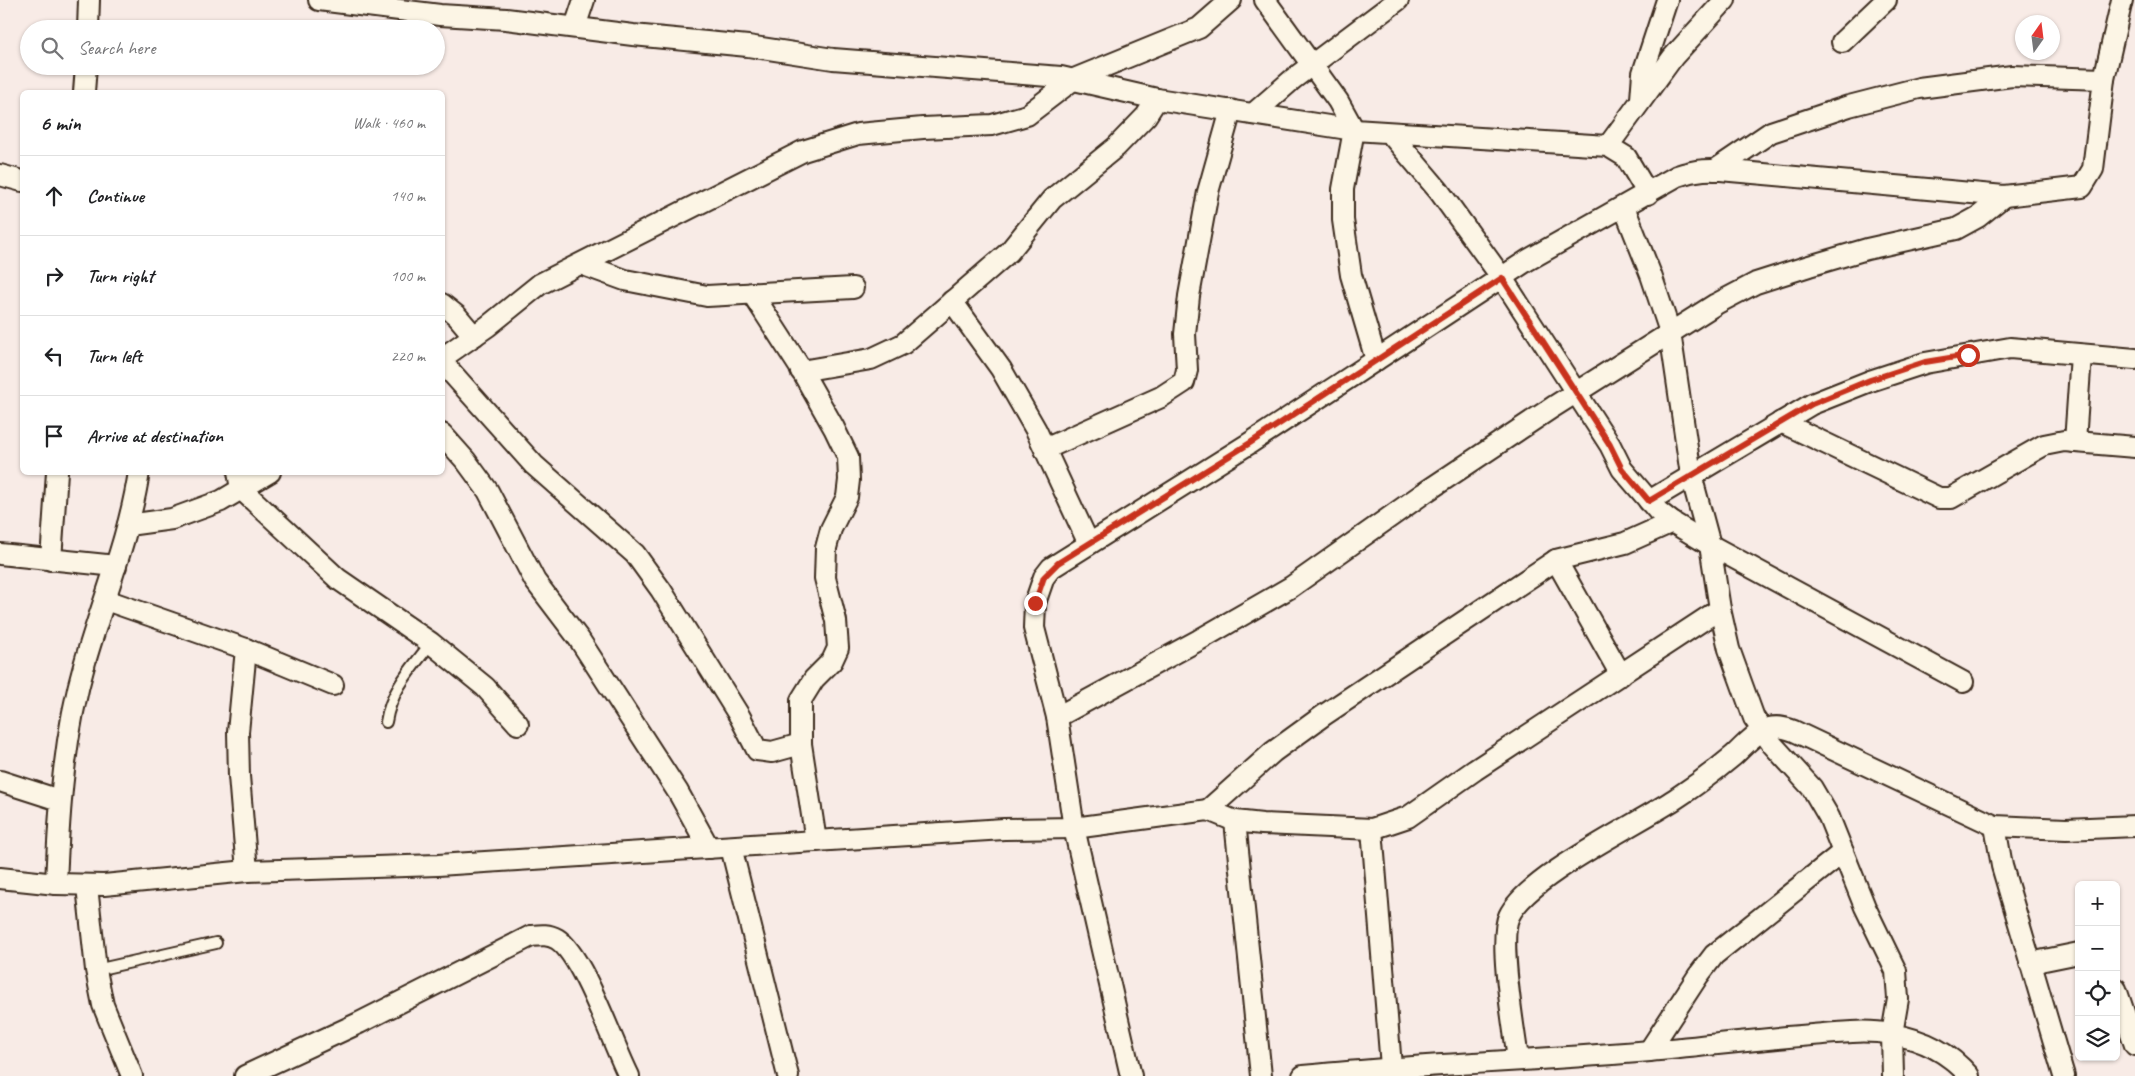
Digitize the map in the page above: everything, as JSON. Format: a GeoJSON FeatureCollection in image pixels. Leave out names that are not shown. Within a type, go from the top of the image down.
{"type":"FeatureCollection","features":[{"type":"Feature","properties":{"kind":"street"},"geometry":{"type":"LineString","coordinates":[[88,20],[89,0]]}},
{"type":"Feature","properties":{"kind":"street"},"geometry":{"type":"LineString","coordinates":[[319,0],[440,15],[506,19],[633,35],[748,46],[833,59],[1074,79],[1157,99],[1354,130],[1608,146],[1626,157],[1648,194]]}},
{"type":"Feature","properties":{"kind":"street"},"geometry":{"type":"LineString","coordinates":[[575,27],[584,0]]}},
{"type":"Feature","properties":{"kind":"street"},"geometry":{"type":"LineString","coordinates":[[445,358],[540,284],[803,151],[858,134],[923,128],[992,125],[1027,115],[1074,79],[1199,28],[1231,0]]}},
{"type":"Feature","properties":{"kind":"street"},"geometry":{"type":"LineString","coordinates":[[1265,0],[1338,101],[1354,130],[1343,188],[1342,220],[1351,275],[1376,360]]}},
{"type":"Feature","properties":{"kind":"street"},"geometry":{"type":"LineString","coordinates":[[1253,114],[1312,65],[1398,0]]}},
{"type":"Feature","properties":{"kind":"street"},"geometry":{"type":"LineString","coordinates":[[1640,101],[1643,73],[1667,0]]}},
{"type":"Feature","properties":{"kind":"street"},"geometry":{"type":"LineString","coordinates":[[1608,146],[1673,57],[1725,0]]}},
{"type":"Feature","properties":{"kind":"street"},"geometry":{"type":"LineString","coordinates":[[1842,42],[1886,0]]}},
{"type":"Feature","properties":{"kind":"street"},"geometry":{"type":"LineString","coordinates":[[1130,1076],[1074,828],[1057,717],[1034,628],[1035,603],[1044,577],[1051,568],[1250,443],[1528,260],[1624,208],[1677,176],[1691,171],[1715,170],[2004,196],[2082,187],[2093,169],[2104,80],[2122,0]]}},
{"type":"Feature","properties":{"kind":"street"},"geometry":{"type":"LineString","coordinates":[[84,90],[85,75]]}},
{"type":"Feature","properties":{"kind":"street"},"geometry":{"type":"LineString","coordinates":[[1715,170],[1771,132],[1849,106],[1919,88],[2012,76],[2104,80]]}},
{"type":"Feature","properties":{"kind":"street"},"geometry":{"type":"LineString","coordinates":[[802,371],[871,359],[903,344],[1009,252],[1052,199],[1116,147],[1146,116],[1157,99]]}},
{"type":"Feature","properties":{"kind":"street"},"geometry":{"type":"LineString","coordinates":[[1045,449],[1161,397],[1184,382],[1187,370],[1185,334],[1188,296],[1208,192],[1230,110]]}},
{"type":"Feature","properties":{"kind":"street"},"geometry":{"type":"LineString","coordinates":[[1390,133],[1439,191],[1502,278],[1575,394],[1610,445],[1622,469],[1658,511],[1672,522],[1710,545],[1963,682]]}},
{"type":"Feature","properties":{"kind":"street"},"geometry":{"type":"LineString","coordinates":[[0,175],[20,180]]}},
{"type":"Feature","properties":{"kind":"street"},"geometry":{"type":"LineString","coordinates":[[1057,717],[1199,640],[1291,587],[1424,493],[1716,304],[1756,283],[1866,249],[1956,229],[1978,217],[2004,196]]}},
{"type":"Feature","properties":{"kind":"street"},"geometry":{"type":"LineString","coordinates":[[1624,208],[1651,275],[1670,332],[1691,475],[1710,545],[1728,649],[1747,703],[1772,744],[1812,788],[1829,817],[1865,907],[1896,971],[1898,999],[1892,1034],[1893,1076]]}},
{"type":"Feature","properties":{"kind":"street"},"geometry":{"type":"LineString","coordinates":[[581,264],[625,280],[707,296],[854,288]]}},
{"type":"Feature","properties":{"kind":"street"},"geometry":{"type":"LineString","coordinates":[[752,293],[802,371],[848,457],[850,480],[847,497],[831,529],[826,548],[825,578],[836,621],[838,648],[832,661],[814,679],[801,700],[801,744],[816,841]]}},
{"type":"Feature","properties":{"kind":"street"},"geometry":{"type":"LineString","coordinates":[[952,301],[1001,369],[1045,449],[1089,544]]}},
{"type":"Feature","properties":{"kind":"street"},"geometry":{"type":"LineString","coordinates":[[445,306],[457,316],[474,336]]}},
{"type":"Feature","properties":{"kind":"street"},"geometry":{"type":"LineString","coordinates":[[1649,501],[1812,404],[1870,380],[1925,362],[2010,348],[2135,359]]}},
{"type":"Feature","properties":{"kind":"street"},"geometry":{"type":"LineString","coordinates":[[2075,442],[2081,355]]}},
{"type":"Feature","properties":{"kind":"street"},"geometry":{"type":"LineString","coordinates":[[445,363],[534,464],[635,554],[661,590],[740,717],[757,750],[772,752],[801,744]]}},
{"type":"Feature","properties":{"kind":"street"},"geometry":{"type":"LineString","coordinates":[[1781,422],[1939,498],[1952,498],[2044,445],[2064,441],[2135,447]]}},
{"type":"Feature","properties":{"kind":"street"},"geometry":{"type":"LineString","coordinates":[[445,437],[466,461],[488,491],[535,581],[579,639],[678,792],[709,848]]}},
{"type":"Feature","properties":{"kind":"street"},"geometry":{"type":"LineString","coordinates":[[51,560],[57,475]]}},
{"type":"Feature","properties":{"kind":"street"},"geometry":{"type":"LineString","coordinates":[[56,884],[59,800],[72,717],[84,663],[106,600],[128,525],[138,475]]}},
{"type":"Feature","properties":{"kind":"street"},"geometry":{"type":"LineString","coordinates":[[128,525],[172,519],[221,501],[239,481],[260,475]]}},
{"type":"Feature","properties":{"kind":"street"},"geometry":{"type":"LineString","coordinates":[[239,481],[338,580],[431,643],[485,687],[518,724]]}},
{"type":"Feature","properties":{"kind":"street"},"geometry":{"type":"LineString","coordinates":[[1208,810],[1273,752],[1556,560],[1625,543],[1672,522]]}},
{"type":"Feature","properties":{"kind":"street"},"geometry":{"type":"LineString","coordinates":[[0,554],[116,566]]}},
{"type":"Feature","properties":{"kind":"street"},"geometry":{"type":"LineString","coordinates":[[1556,560],[1621,675]]}},
{"type":"Feature","properties":{"kind":"street"},"geometry":{"type":"LineString","coordinates":[[106,600],[246,649],[333,685]]}},
{"type":"Feature","properties":{"kind":"street"},"geometry":{"type":"LineString","coordinates":[[0,878],[87,886],[247,871],[438,865],[1004,828],[1074,828],[1208,810],[1235,821],[1372,829],[1408,817],[1475,770],[1720,610]]}},
{"type":"Feature","properties":{"kind":"street"},"geometry":{"type":"LineString","coordinates":[[246,649],[238,732],[239,776],[247,871]]}},
{"type":"Feature","properties":{"kind":"street"},"geometry":{"type":"LineString","coordinates":[[1518,1059],[1506,965],[1504,932],[1512,909],[1527,894],[1558,870],[1675,799],[1732,757],[1763,730],[1782,726],[1995,826],[2066,829],[2135,826]]}},
{"type":"Feature","properties":{"kind":"street"},"geometry":{"type":"LineString","coordinates":[[0,781],[59,800]]}},
{"type":"Feature","properties":{"kind":"street"},"geometry":{"type":"LineString","coordinates":[[1235,821],[1260,1076]]}},
{"type":"Feature","properties":{"kind":"street"},"geometry":{"type":"LineString","coordinates":[[1995,826],[2002,866],[2064,1076]]}},
{"type":"Feature","properties":{"kind":"street"},"geometry":{"type":"LineString","coordinates":[[1372,829],[1391,1067]]}},
{"type":"Feature","properties":{"kind":"street"},"geometry":{"type":"LineString","coordinates":[[731,847],[788,1076]]}},
{"type":"Feature","properties":{"kind":"street"},"geometry":{"type":"LineString","coordinates":[[1649,1051],[1714,955],[1843,852]]}},
{"type":"Feature","properties":{"kind":"street"},"geometry":{"type":"LineString","coordinates":[[87,886],[96,970],[103,1005],[132,1076]]}},
{"type":"Feature","properties":{"kind":"street"},"geometry":{"type":"LineString","coordinates":[[245,1076],[359,1023],[531,936],[547,935],[559,940],[577,960],[629,1076]]}},
{"type":"Feature","properties":{"kind":"street"},"geometry":{"type":"LineString","coordinates":[[2030,962],[2075,953]]}},
{"type":"Feature","properties":{"kind":"street"},"geometry":{"type":"LineString","coordinates":[[2120,1001],[2135,1045]]}},
{"type":"Feature","properties":{"kind":"street"},"geometry":{"type":"LineString","coordinates":[[1303,1076],[1391,1067],[1649,1051],[1760,1039],[1862,1031],[1892,1034],[1934,1047],[1958,1063],[1969,1076]]}},
{"type":"Feature","properties":{"kind":"lane"},"geometry":{"type":"LineString","coordinates":[[386,722],[388,708],[397,688],[431,643]]}},
{"type":"Feature","properties":{"kind":"lane"},"geometry":{"type":"LineString","coordinates":[[96,970],[216,943]]}},
{"type":"Feature","properties":{"kind":"route"},"geometry":{"type":"LineString","coordinates":[[1035,603],[1044,577],[1058,563],[1250,443],[1502,278],[1575,394],[1610,445],[1622,469],[1649,501],[1812,404],[1870,380],[1925,362],[1968,355]]}}]}
